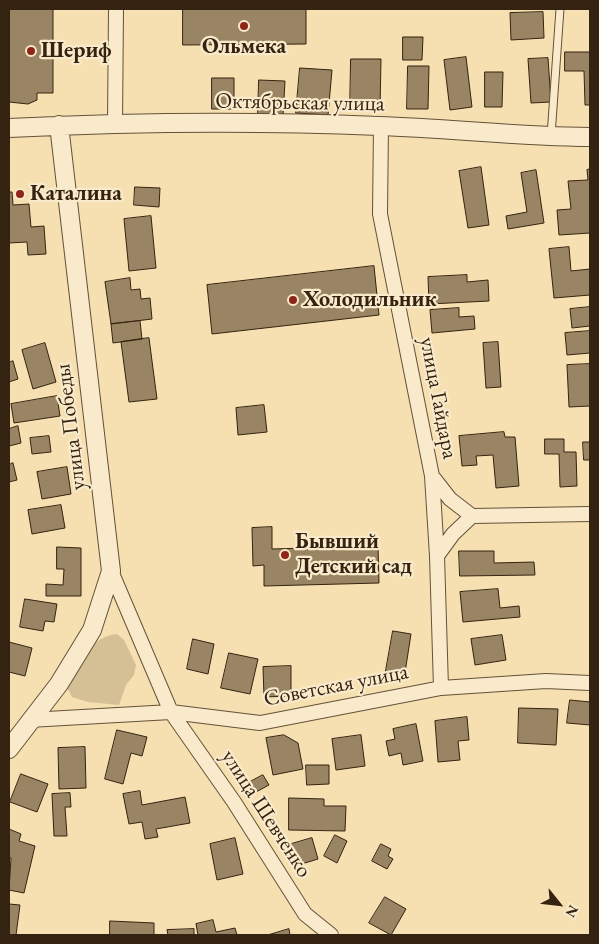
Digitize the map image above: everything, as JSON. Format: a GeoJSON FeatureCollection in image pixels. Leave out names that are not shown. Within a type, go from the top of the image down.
{"type":"FeatureCollection","features":[{"type":"Feature","properties":{"kind":"street"},"geometry":{"type":"LineString","coordinates":[[115,123],[116,9]]}},
{"type":"Feature","properties":{"kind":"street","name":"Октябрьская улица"},"geometry":{"type":"LineString","coordinates":[[9,128],[115,123],[381,126],[551,137],[590,137]]}},
{"type":"Feature","properties":{"kind":"street","name":"улица Победы"},"geometry":{"type":"LineString","coordinates":[[59,126],[111,571],[171,712]]}},
{"type":"Feature","properties":{"kind":"street","name":"улица Гайдара"},"geometry":{"type":"LineString","coordinates":[[381,126],[380,214],[432,476],[450,499],[472,516]]}},
{"type":"Feature","properties":{"kind":"street"},"geometry":{"type":"LineString","coordinates":[[432,476],[437,556],[440,688]]}},
{"type":"Feature","properties":{"kind":"street"},"geometry":{"type":"LineString","coordinates":[[437,556],[453,534],[472,516],[590,514]]}},
{"type":"Feature","properties":{"kind":"street"},"geometry":{"type":"LineString","coordinates":[[9,749],[59,684],[92,630],[111,571]]}},
{"type":"Feature","properties":{"kind":"street","name":"Советская улица"},"geometry":{"type":"LineString","coordinates":[[30,720],[171,712],[260,723],[440,688],[546,681],[590,683]]}},
{"type":"Feature","properties":{"kind":"street","name":"улица Шевченко"},"geometry":{"type":"LineString","coordinates":[[171,712],[234,802],[306,914],[331,935]]}},
{"type":"Feature","properties":{"kind":"lane"},"geometry":{"type":"LineString","coordinates":[[551,137],[560,9]]}},
{"type":"Feature","properties":{"kind":"shaded area"},"geometry":{"type":"Polygon","coordinates":[[[117,634],[124,640],[136,665],[134,675],[126,685],[119,705],[88,702],[72,697],[66,685],[74,668],[92,645],[108,636],[117,634]]]}},
{"type":"Feature","properties":{"kind":"building","name":"Шериф"},"geometry":{"type":"Polygon","coordinates":[[[9,9],[53,9],[53,93],[37,93],[37,100],[28,104],[9,102],[9,9]]]}},
{"type":"Feature","properties":{"kind":"building","name":"Ольмека"},"geometry":{"type":"Polygon","coordinates":[[[183,9],[306,9],[306,44],[183,45],[183,9]]]}},
{"type":"Feature","properties":{"kind":"building"},"geometry":{"type":"Polygon","coordinates":[[[543,12],[544,38],[511,40],[510,13],[543,12]]]}},
{"type":"Feature","properties":{"kind":"building"},"geometry":{"type":"Polygon","coordinates":[[[403,37],[423,37],[422,60],[403,60],[403,37]]]}},
{"type":"Feature","properties":{"kind":"building"},"geometry":{"type":"Polygon","coordinates":[[[565,52],[590,52],[590,105],[585,105],[584,71],[565,71],[565,52]]]}},
{"type":"Feature","properties":{"kind":"building"},"geometry":{"type":"Polygon","coordinates":[[[466,57],[472,107],[450,110],[444,60],[466,57]]]}},
{"type":"Feature","properties":{"kind":"building"},"geometry":{"type":"Polygon","coordinates":[[[548,58],[551,102],[531,103],[528,59],[548,58]]]}},
{"type":"Feature","properties":{"kind":"building"},"geometry":{"type":"Polygon","coordinates":[[[351,59],[381,59],[380,110],[350,110],[351,59]]]}},
{"type":"Feature","properties":{"kind":"building"},"geometry":{"type":"Polygon","coordinates":[[[408,66],[429,66],[428,109],[407,109],[408,66]]]}},
{"type":"Feature","properties":{"kind":"building"},"geometry":{"type":"Polygon","coordinates":[[[300,68],[332,70],[328,115],[296,113],[300,68]]]}},
{"type":"Feature","properties":{"kind":"building"},"geometry":{"type":"Polygon","coordinates":[[[485,72],[503,72],[502,107],[485,107],[485,72]]]}},
{"type":"Feature","properties":{"kind":"building"},"geometry":{"type":"Polygon","coordinates":[[[212,78],[234,78],[234,109],[212,109],[212,78]]]}},
{"type":"Feature","properties":{"kind":"building"},"geometry":{"type":"Polygon","coordinates":[[[259,80],[285,81],[283,116],[258,115],[259,80]]]}},
{"type":"Feature","properties":{"kind":"building"},"geometry":{"type":"Polygon","coordinates":[[[481,167],[489,225],[468,228],[459,171],[481,167]]]}},
{"type":"Feature","properties":{"kind":"building"},"geometry":{"type":"Polygon","coordinates":[[[590,169],[590,233],[559,235],[557,210],[571,209],[568,181],[588,180],[587,170],[590,169]]]}},
{"type":"Feature","properties":{"kind":"building"},"geometry":{"type":"Polygon","coordinates":[[[536,170],[544,223],[508,229],[506,216],[527,212],[521,173],[536,170]]]}},
{"type":"Feature","properties":{"kind":"building"},"geometry":{"type":"Polygon","coordinates":[[[135,187],[160,188],[159,207],[134,205],[135,187]]]}},
{"type":"Feature","properties":{"kind":"building"},"geometry":{"type":"Polygon","coordinates":[[[9,192],[12,192],[13,205],[29,204],[31,227],[44,226],[46,254],[28,255],[27,242],[9,243],[9,192]]]}},
{"type":"Feature","properties":{"kind":"building"},"geometry":{"type":"Polygon","coordinates":[[[151,216],[156,268],[129,271],[124,219],[151,216]]]}},
{"type":"Feature","properties":{"kind":"building"},"geometry":{"type":"Polygon","coordinates":[[[569,247],[571,271],[590,269],[590,295],[554,298],[549,249],[569,247]]]}},
{"type":"Feature","properties":{"kind":"building","name":"Холодильник"},"geometry":{"type":"Polygon","coordinates":[[[374,266],[379,315],[212,334],[207,285],[374,266]]]}},
{"type":"Feature","properties":{"kind":"building"},"geometry":{"type":"Polygon","coordinates":[[[467,275],[467,282],[488,280],[489,301],[429,304],[428,277],[467,275]]]}},
{"type":"Feature","properties":{"kind":"building"},"geometry":{"type":"Polygon","coordinates":[[[130,278],[131,290],[140,289],[141,299],[150,298],[152,319],[111,324],[105,282],[130,278]]]}},
{"type":"Feature","properties":{"kind":"building"},"geometry":{"type":"Polygon","coordinates":[[[590,307],[590,326],[572,328],[570,309],[590,307]]]}},
{"type":"Feature","properties":{"kind":"building"},"geometry":{"type":"Polygon","coordinates":[[[459,308],[459,317],[474,316],[475,329],[432,333],[430,310],[459,308]]]}},
{"type":"Feature","properties":{"kind":"building"},"geometry":{"type":"Polygon","coordinates":[[[140,321],[142,339],[113,343],[111,324],[140,321]]]}},
{"type":"Feature","properties":{"kind":"building"},"geometry":{"type":"Polygon","coordinates":[[[590,331],[590,353],[567,355],[565,333],[590,331]]]}},
{"type":"Feature","properties":{"kind":"building"},"geometry":{"type":"Polygon","coordinates":[[[149,338],[157,399],[129,402],[121,342],[149,338]]]}},
{"type":"Feature","properties":{"kind":"building"},"geometry":{"type":"Polygon","coordinates":[[[498,342],[501,387],[486,388],[483,343],[498,342]]]}},
{"type":"Feature","properties":{"kind":"building"},"geometry":{"type":"Polygon","coordinates":[[[45,343],[56,382],[33,389],[22,350],[45,343]]]}},
{"type":"Feature","properties":{"kind":"building"},"geometry":{"type":"Polygon","coordinates":[[[13,361],[18,379],[9,382],[9,363],[13,361]]]}},
{"type":"Feature","properties":{"kind":"building"},"geometry":{"type":"Polygon","coordinates":[[[590,364],[590,406],[569,407],[567,365],[590,364]]]}},
{"type":"Feature","properties":{"kind":"building"},"geometry":{"type":"Polygon","coordinates":[[[57,396],[60,416],[14,423],[11,404],[57,396]]]}},
{"type":"Feature","properties":{"kind":"building"},"geometry":{"type":"Polygon","coordinates":[[[264,405],[267,432],[238,435],[236,408],[264,405]]]}},
{"type":"Feature","properties":{"kind":"building"},"geometry":{"type":"Polygon","coordinates":[[[18,426],[21,443],[9,446],[9,429],[18,426]]]}},
{"type":"Feature","properties":{"kind":"building"},"geometry":{"type":"Polygon","coordinates":[[[504,432],[505,437],[515,437],[519,486],[496,488],[493,455],[476,456],[477,465],[462,466],[459,436],[504,432]]]}},
{"type":"Feature","properties":{"kind":"building"},"geometry":{"type":"Polygon","coordinates":[[[49,436],[51,452],[32,454],[30,438],[49,436]]]}},
{"type":"Feature","properties":{"kind":"building"},"geometry":{"type":"Polygon","coordinates":[[[545,439],[564,439],[564,452],[576,452],[577,486],[560,487],[559,454],[545,454],[545,439]]]}},
{"type":"Feature","properties":{"kind":"building"},"geometry":{"type":"Polygon","coordinates":[[[583,442],[590,442],[590,460],[584,460],[583,442]]]}},
{"type":"Feature","properties":{"kind":"building"},"geometry":{"type":"Polygon","coordinates":[[[13,463],[17,480],[9,482],[9,465],[13,463]]]}},
{"type":"Feature","properties":{"kind":"building"},"geometry":{"type":"Polygon","coordinates":[[[67,467],[71,494],[42,499],[37,472],[67,467]]]}},
{"type":"Feature","properties":{"kind":"building"},"geometry":{"type":"Polygon","coordinates":[[[61,505],[65,528],[32,534],[28,510],[61,505]]]}},
{"type":"Feature","properties":{"kind":"building"},"geometry":{"type":"Polygon","coordinates":[[[272,527],[272,549],[378,546],[379,583],[264,586],[264,565],[253,566],[252,528],[272,527]]]}},
{"type":"Feature","properties":{"kind":"building"},"geometry":{"type":"Polygon","coordinates":[[[57,547],[81,548],[81,596],[46,596],[46,584],[63,585],[64,569],[57,569],[57,547]]]}},
{"type":"Feature","properties":{"kind":"building"},"geometry":{"type":"Polygon","coordinates":[[[459,551],[494,551],[494,563],[534,562],[535,575],[460,576],[459,551]]]}},
{"type":"Feature","properties":{"kind":"building"},"geometry":{"type":"Polygon","coordinates":[[[498,589],[500,608],[519,606],[520,617],[463,622],[460,592],[498,589]]]}},
{"type":"Feature","properties":{"kind":"building"},"geometry":{"type":"Polygon","coordinates":[[[25,599],[57,604],[54,622],[45,621],[43,631],[20,627],[25,599]]]}},
{"type":"Feature","properties":{"kind":"building"},"geometry":{"type":"Polygon","coordinates":[[[393,631],[411,634],[404,679],[385,676],[393,631]]]}},
{"type":"Feature","properties":{"kind":"building"},"geometry":{"type":"Polygon","coordinates":[[[502,635],[506,660],[475,665],[471,639],[502,635]]]}},
{"type":"Feature","properties":{"kind":"building"},"geometry":{"type":"Polygon","coordinates":[[[193,639],[214,644],[208,674],[187,669],[193,639]]]}},
{"type":"Feature","properties":{"kind":"building"},"geometry":{"type":"Polygon","coordinates":[[[9,642],[32,648],[25,676],[9,672],[9,642]]]}},
{"type":"Feature","properties":{"kind":"building"},"geometry":{"type":"Polygon","coordinates":[[[229,653],[258,659],[250,694],[221,688],[229,653]]]}},
{"type":"Feature","properties":{"kind":"building"},"geometry":{"type":"Polygon","coordinates":[[[291,666],[291,696],[264,697],[263,667],[291,666]]]}},
{"type":"Feature","properties":{"kind":"building"},"geometry":{"type":"Polygon","coordinates":[[[570,700],[590,702],[590,725],[567,723],[570,700]]]}},
{"type":"Feature","properties":{"kind":"building"},"geometry":{"type":"Polygon","coordinates":[[[519,708],[558,709],[556,745],[518,743],[519,708]]]}},
{"type":"Feature","properties":{"kind":"building"},"geometry":{"type":"Polygon","coordinates":[[[467,717],[469,740],[458,741],[460,760],[438,762],[435,721],[467,717]]]}},
{"type":"Feature","properties":{"kind":"building"},"geometry":{"type":"Polygon","coordinates":[[[416,724],[423,761],[403,765],[401,753],[389,756],[386,741],[395,739],[393,729],[416,724]]]}},
{"type":"Feature","properties":{"kind":"building"},"geometry":{"type":"Polygon","coordinates":[[[117,730],[147,737],[142,756],[131,753],[123,784],[105,779],[117,730]]]}},
{"type":"Feature","properties":{"kind":"building"},"geometry":{"type":"Polygon","coordinates":[[[284,735],[298,743],[303,769],[273,775],[266,738],[284,735]]]}},
{"type":"Feature","properties":{"kind":"building"},"geometry":{"type":"Polygon","coordinates":[[[361,735],[365,766],[336,770],[332,739],[361,735]]]}},
{"type":"Feature","properties":{"kind":"building"},"geometry":{"type":"Polygon","coordinates":[[[85,747],[86,788],[59,789],[58,748],[85,747]]]}},
{"type":"Feature","properties":{"kind":"building"},"geometry":{"type":"Polygon","coordinates":[[[306,765],[329,765],[329,784],[307,785],[306,765]]]}},
{"type":"Feature","properties":{"kind":"building"},"geometry":{"type":"Polygon","coordinates":[[[21,774],[48,784],[37,812],[10,802],[21,774]]]}},
{"type":"Feature","properties":{"kind":"building"},"geometry":{"type":"Polygon","coordinates":[[[263,775],[269,785],[256,792],[250,782],[263,775]]]}},
{"type":"Feature","properties":{"kind":"building"},"geometry":{"type":"Polygon","coordinates":[[[140,791],[142,805],[185,797],[190,823],[156,829],[158,837],[145,839],[142,822],[129,824],[123,794],[140,791]]]}},
{"type":"Feature","properties":{"kind":"building"},"geometry":{"type":"Polygon","coordinates":[[[70,793],[71,807],[65,807],[67,836],[54,836],[52,794],[70,793]]]}},
{"type":"Feature","properties":{"kind":"building"},"geometry":{"type":"Polygon","coordinates":[[[289,798],[324,799],[324,806],[346,806],[345,831],[289,830],[289,798]]]}},
{"type":"Feature","properties":{"kind":"building"},"geometry":{"type":"Polygon","coordinates":[[[9,829],[21,834],[19,841],[35,846],[24,893],[9,890],[11,858],[9,857],[9,829]]]}},
{"type":"Feature","properties":{"kind":"building"},"geometry":{"type":"Polygon","coordinates":[[[335,835],[347,841],[337,863],[324,856],[335,835]]]}},
{"type":"Feature","properties":{"kind":"building"},"geometry":{"type":"Polygon","coordinates":[[[235,838],[243,874],[217,880],[210,844],[235,838]]]}},
{"type":"Feature","properties":{"kind":"building"},"geometry":{"type":"Polygon","coordinates":[[[312,838],[318,859],[295,866],[288,845],[312,838]]]}},
{"type":"Feature","properties":{"kind":"building"},"geometry":{"type":"Polygon","coordinates":[[[381,844],[391,849],[388,856],[393,859],[387,869],[372,861],[381,844]]]}},
{"type":"Feature","properties":{"kind":"building"},"geometry":{"type":"Polygon","coordinates":[[[385,897],[406,909],[391,935],[369,923],[385,897]]]}},
{"type":"Feature","properties":{"kind":"building"},"geometry":{"type":"Polygon","coordinates":[[[9,904],[20,905],[16,935],[9,935],[9,904]]]}},
{"type":"Feature","properties":{"kind":"building"},"geometry":{"type":"Polygon","coordinates":[[[213,920],[216,932],[235,928],[237,935],[198,935],[196,924],[213,920]]]}},
{"type":"Feature","properties":{"kind":"building"},"geometry":{"type":"Polygon","coordinates":[[[110,921],[154,923],[154,935],[110,935],[110,921]]]}},
{"type":"Feature","properties":{"kind":"building"},"geometry":{"type":"Polygon","coordinates":[[[194,929],[194,935],[168,935],[167,930],[194,929]]]}},
{"type":"Feature","properties":{"kind":"building"},"geometry":{"type":"Polygon","coordinates":[[[289,929],[290,935],[268,935],[289,929]]]}},
{"type":"Feature","properties":{"kind":"place","name":"Ольмека"},"geometry":{"type":"Point","coordinates":[244,26]}},
{"type":"Feature","properties":{"kind":"place","name":"Шериф"},"geometry":{"type":"Point","coordinates":[31,51]}},
{"type":"Feature","properties":{"kind":"place","name":"Каталина"},"geometry":{"type":"Point","coordinates":[20,194]}},
{"type":"Feature","properties":{"kind":"place","name":"Холодильник"},"geometry":{"type":"Point","coordinates":[293,300]}},
{"type":"Feature","properties":{"kind":"place","name":"Бывший Детский сад"},"geometry":{"type":"Point","coordinates":[285,555]}}]}
